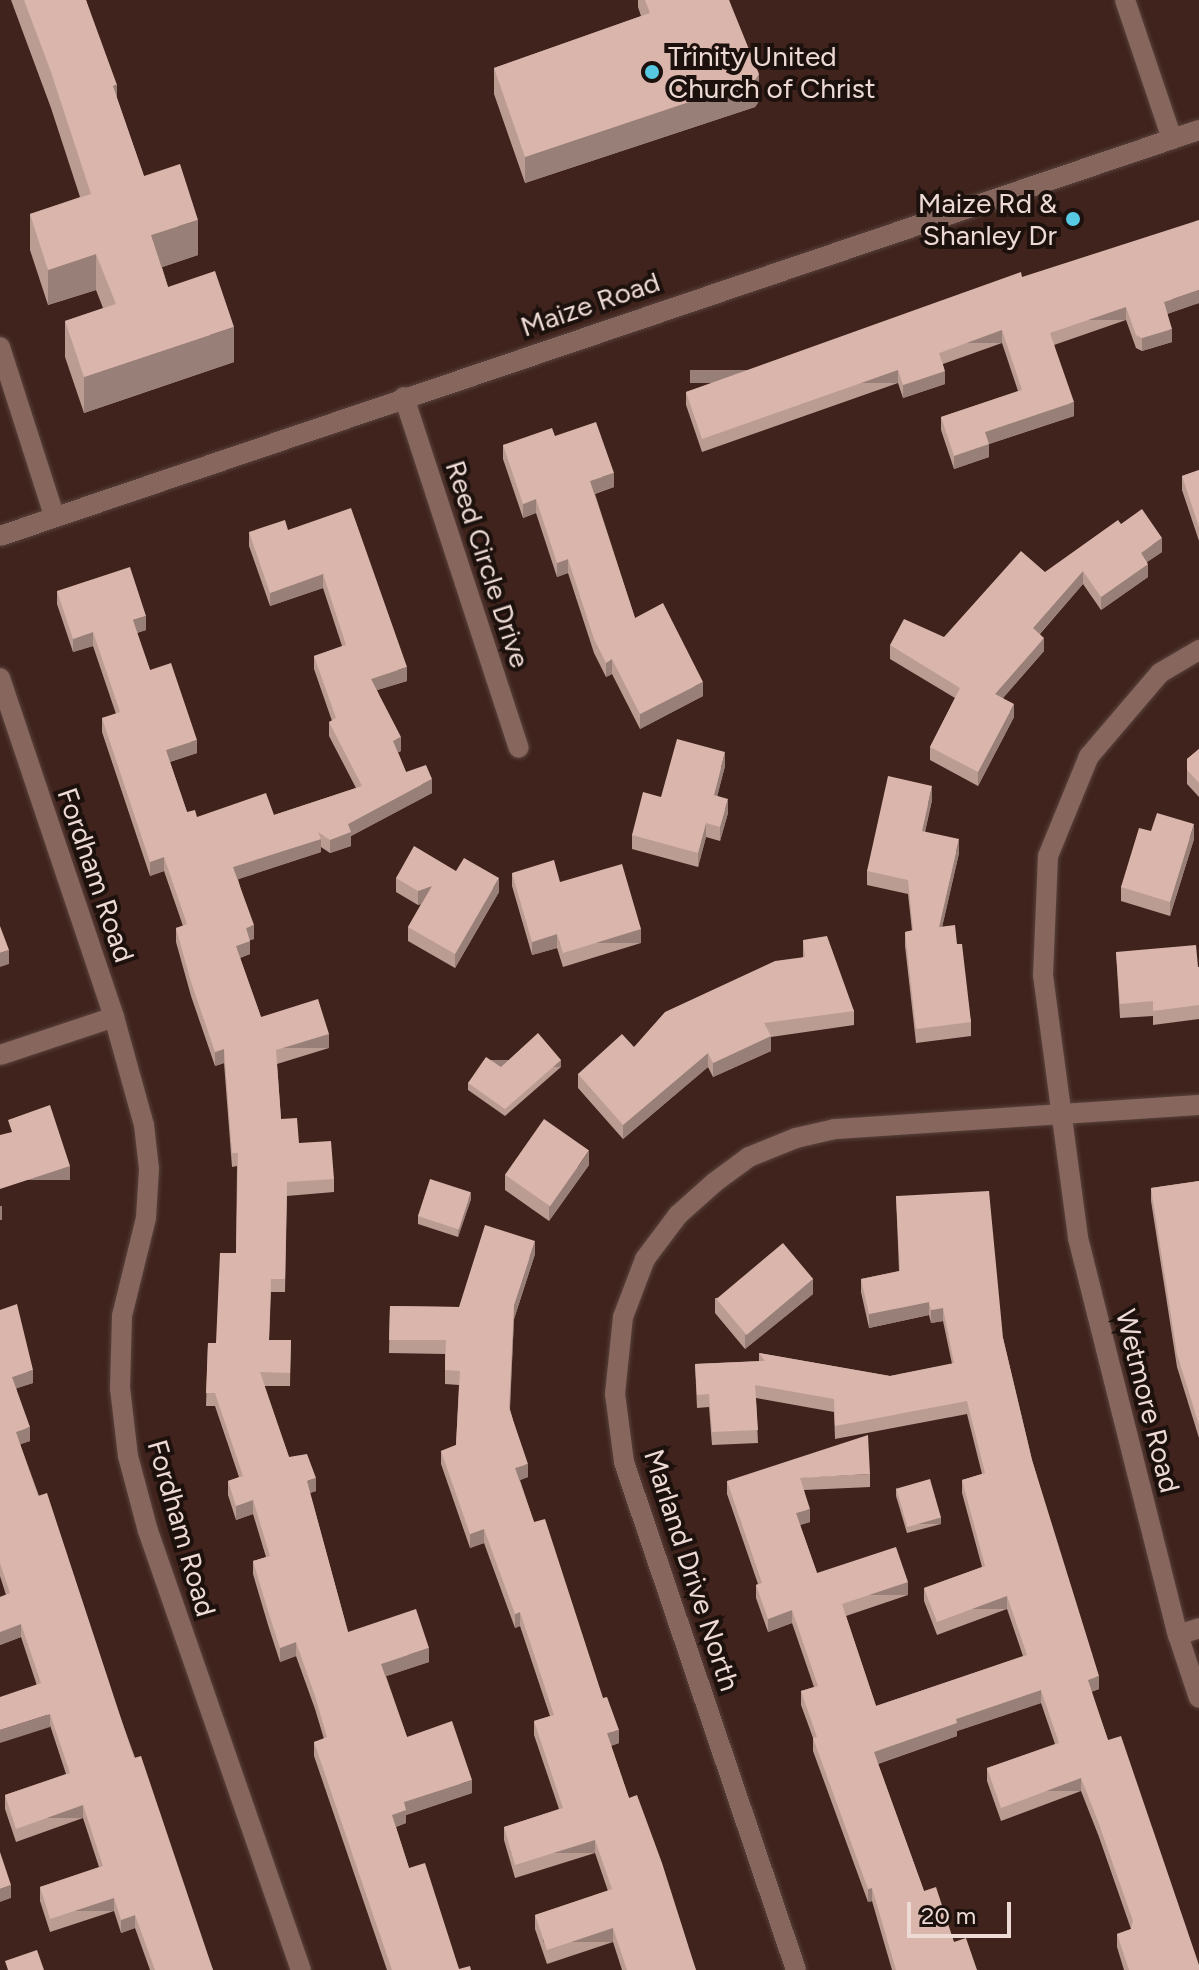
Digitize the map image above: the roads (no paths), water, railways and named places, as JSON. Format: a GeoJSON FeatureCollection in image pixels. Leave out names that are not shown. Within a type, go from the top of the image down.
{"type":"FeatureCollection","features":[{"type":"Feature","properties":{"kind":"street"},"geometry":{"type":"LineString","coordinates":[[1125,0],[1172,139]]}},
{"type":"Feature","properties":{"kind":"street","name":"Maize Road"},"geometry":{"type":"LineString","coordinates":[[0,536],[54,515],[1199,130]]}},
{"type":"Feature","properties":{"kind":"street"},"geometry":{"type":"LineString","coordinates":[[0,347],[54,515]]}},
{"type":"Feature","properties":{"kind":"street","name":"Reed Circle Drive"},"geometry":{"type":"LineString","coordinates":[[404,397],[519,748]]}},
{"type":"Feature","properties":{"kind":"street","name":"Wetmore Road"},"geometry":{"type":"LineString","coordinates":[[1199,650],[1160,673],[1089,756],[1048,856],[1043,975],[1078,1238],[1178,1635],[1199,1698]]}},
{"type":"Feature","properties":{"kind":"street","name":"Fordham Road"},"geometry":{"type":"LineString","coordinates":[[0,678],[134,1077],[149,1169],[146,1218],[122,1316],[120,1388],[128,1456],[148,1531],[301,1970]]}},
{"type":"Feature","properties":{"kind":"street"},"geometry":{"type":"LineString","coordinates":[[0,1055],[114,1017]]}},
{"type":"Feature","properties":{"kind":"street","name":"Marland Drive North"},"geometry":{"type":"LineString","coordinates":[[796,1970],[624,1462],[615,1394],[623,1317],[645,1259],[678,1215],[749,1157],[835,1129],[1199,1105]]}},
{"type":"Feature","properties":{"kind":"street"},"geometry":{"type":"LineString","coordinates":[[1178,1635],[1199,1628]]}},
{"type":"Feature","properties":{"kind":"place","name":"Trinity United Church of Christ"},"geometry":{"type":"Point","coordinates":[652,72]}},
{"type":"Feature","properties":{"kind":"place","name":"Maize Rd & Shanley Dr"},"geometry":{"type":"Point","coordinates":[1073,219]}}]}
